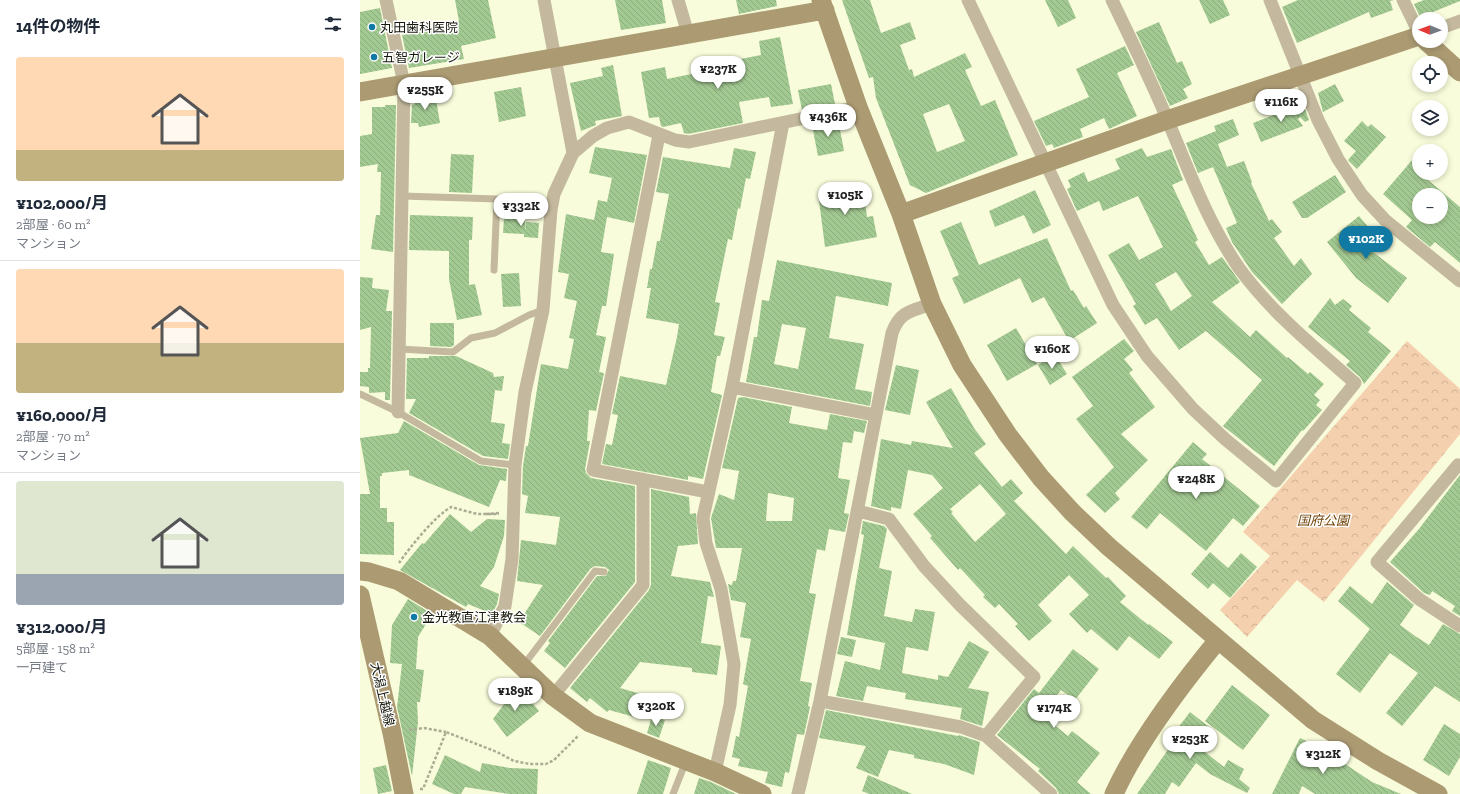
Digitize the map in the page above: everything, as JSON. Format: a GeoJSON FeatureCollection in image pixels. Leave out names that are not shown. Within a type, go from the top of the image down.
{"type":"FeatureCollection","features":[{"type":"Feature","properties":{"kind":"street"},"geometry":{"type":"LineString","coordinates":[[386,0],[404,84],[398,412]]}},
{"type":"Feature","properties":{"kind":"street"},"geometry":{"type":"LineString","coordinates":[[544,0],[573,153]]}},
{"type":"Feature","properties":{"kind":"street"},"geometry":{"type":"LineString","coordinates":[[678,0],[688,34]]}},
{"type":"Feature","properties":{"kind":"street"},"geometry":{"type":"LineString","coordinates":[[968,0],[1113,305],[1147,356],[1193,409],[1225,439],[1276,481],[1355,383],[1280,315],[1240,268],[1219,237],[1191,179],[1167,120],[1112,0]]}},
{"type":"Feature","properties":{"kind":"street"},"geometry":{"type":"LineString","coordinates":[[1270,0],[1318,120],[1335,153],[1362,195],[1386,220],[1460,281]]}},
{"type":"Feature","properties":{"kind":"street"},"geometry":{"type":"LineString","coordinates":[[1403,0],[1412,19]]}},
{"type":"Feature","properties":{"kind":"street"},"geometry":{"type":"LineString","coordinates":[[360,92],[688,34],[823,5],[858,107],[901,214],[932,304],[962,365],[1008,435],[1041,478],[1072,512],[1109,547],[1313,720],[1378,761],[1438,794]]}},
{"type":"Feature","properties":{"kind":"street"},"geometry":{"type":"LineString","coordinates":[[1448,25],[1460,21]]}},
{"type":"Feature","properties":{"kind":"street"},"geometry":{"type":"LineString","coordinates":[[901,214],[1167,120],[1301,76],[1412,36]]}},
{"type":"Feature","properties":{"kind":"street"},"geometry":{"type":"LineString","coordinates":[[1434,48],[1460,72]]}},
{"type":"Feature","properties":{"kind":"street"},"geometry":{"type":"LineString","coordinates":[[490,636],[505,606],[512,558],[515,465],[525,392],[543,310],[554,194],[573,153],[594,136],[618,124],[628,122],[659,135],[689,142],[858,107]]}},
{"type":"Feature","properties":{"kind":"street"},"geometry":{"type":"LineString","coordinates":[[715,772],[730,705],[734,664],[721,589],[703,529],[702,518],[732,387],[783,123]]}},
{"type":"Feature","properties":{"kind":"street"},"geometry":{"type":"LineString","coordinates":[[659,135],[593,470],[708,492]]}},
{"type":"Feature","properties":{"kind":"street"},"geometry":{"type":"LineString","coordinates":[[798,794],[820,701],[892,333],[896,322],[904,314],[932,304]]}},
{"type":"Feature","properties":{"kind":"street"},"geometry":{"type":"LineString","coordinates":[[732,387],[875,415]]}},
{"type":"Feature","properties":{"kind":"street"},"geometry":{"type":"LineString","coordinates":[[1460,466],[1458,465],[1377,562],[1419,599],[1460,626]]}},
{"type":"Feature","properties":{"kind":"street"},"geometry":{"type":"LineString","coordinates":[[553,696],[643,585],[642,479]]}},
{"type":"Feature","properties":{"kind":"street"},"geometry":{"type":"LineString","coordinates":[[858,511],[889,519],[924,566],[960,605],[1034,677],[986,736]]}},
{"type":"Feature","properties":{"kind":"street"},"geometry":{"type":"LineString","coordinates":[[360,572],[369,572],[389,578],[414,589],[490,636],[521,668],[553,696],[590,723],[686,760],[762,794]]}},
{"type":"Feature","properties":{"kind":"street","name":"大潟上越線"},"geometry":{"type":"LineString","coordinates":[[360,595],[392,733],[411,792]]}},
{"type":"Feature","properties":{"kind":"street"},"geometry":{"type":"LineString","coordinates":[[1114,794],[1153,727],[1189,676],[1218,640]]}},
{"type":"Feature","properties":{"kind":"street"},"geometry":{"type":"LineString","coordinates":[[820,701],[961,727],[986,736],[1051,794]]}},
{"type":"Feature","properties":{"kind":"lane"},"geometry":{"type":"LineString","coordinates":[[402,196],[497,199],[494,270]]}},
{"type":"Feature","properties":{"kind":"lane"},"geometry":{"type":"LineString","coordinates":[[399,349],[453,352],[471,338],[495,333],[529,315],[543,310]]}},
{"type":"Feature","properties":{"kind":"lane"},"geometry":{"type":"LineString","coordinates":[[360,394],[398,412],[481,461],[515,465]]}},
{"type":"Feature","properties":{"kind":"lane"},"geometry":{"type":"LineString","coordinates":[[521,668],[595,571],[604,572]]}},
{"type":"Feature","properties":{"kind":"lane"},"geometry":{"type":"LineString","coordinates":[[673,794],[686,760]]}},
{"type":"Feature","properties":{"kind":"path"},"geometry":{"type":"LineString","coordinates":[[389,578],[409,550],[446,510],[451,507],[477,514],[513,512]]}},
{"type":"Feature","properties":{"kind":"path"},"geometry":{"type":"LineString","coordinates":[[392,733],[424,728],[446,732],[497,752],[514,761],[530,764],[546,764],[565,751],[590,723]]}},
{"type":"Feature","properties":{"kind":"path"},"geometry":{"type":"LineString","coordinates":[[411,792],[423,789],[446,732]]}},
{"type":"Feature","properties":{"kind":"green space","name":"国府公園"},"geometry":{"type":"Polygon","coordinates":[[[1407,341],[1460,389],[1460,434],[1324,602],[1297,580],[1247,637],[1220,610],[1270,556],[1243,532],[1407,341]]]}},
{"type":"Feature","properties":{"kind":"building"},"geometry":{"type":"Polygon","coordinates":[[[455,0],[488,0],[496,38],[461,46],[464,59],[409,68],[402,35],[459,21],[455,0]]]}},
{"type":"Feature","properties":{"kind":"building"},"geometry":{"type":"Polygon","coordinates":[[[615,0],[662,0],[666,23],[621,30],[615,0]]]}},
{"type":"Feature","properties":{"kind":"building"},"geometry":{"type":"Polygon","coordinates":[[[736,0],[776,0],[777,6],[739,14],[736,0]]]}},
{"type":"Feature","properties":{"kind":"building"},"geometry":{"type":"Polygon","coordinates":[[[842,0],[870,0],[881,33],[910,22],[916,39],[900,45],[909,70],[912,69],[914,77],[965,53],[972,67],[965,70],[981,106],[995,100],[1018,155],[926,193],[910,185],[876,98],[873,77],[869,78],[842,0]],[[949,104],[923,114],[937,152],[965,141],[949,104]]]}},
{"type":"Feature","properties":{"kind":"building"},"geometry":{"type":"Polygon","coordinates":[[[1045,0],[1068,0],[1076,18],[1058,27],[1045,0]]]}},
{"type":"Feature","properties":{"kind":"building"},"geometry":{"type":"Polygon","coordinates":[[[1199,0],[1223,0],[1230,15],[1210,24],[1199,0]]]}},
{"type":"Feature","properties":{"kind":"building"},"geometry":{"type":"Polygon","coordinates":[[[1298,0],[1394,0],[1390,1],[1393,10],[1371,18],[1369,12],[1297,43],[1282,7],[1298,0]]]}},
{"type":"Feature","properties":{"kind":"building"},"geometry":{"type":"Polygon","coordinates":[[[1424,0],[1460,0],[1433,12],[1418,12],[1414,4],[1424,0]]]}},
{"type":"Feature","properties":{"kind":"building"},"geometry":{"type":"Polygon","coordinates":[[[380,8],[392,68],[360,74],[360,12],[380,8]]]}},
{"type":"Feature","properties":{"kind":"building"},"geometry":{"type":"Polygon","coordinates":[[[1159,22],[1177,63],[1182,61],[1192,84],[1183,89],[1188,98],[1170,106],[1136,32],[1159,22]]]}},
{"type":"Feature","properties":{"kind":"building"},"geometry":{"type":"Polygon","coordinates":[[[780,37],[793,104],[771,107],[769,97],[739,102],[743,123],[688,134],[684,133],[681,123],[663,127],[661,126],[659,117],[649,118],[641,72],[665,67],[667,79],[706,71],[705,66],[761,55],[759,41],[780,37]]]}},
{"type":"Feature","properties":{"kind":"building"},"geometry":{"type":"Polygon","coordinates":[[[1125,46],[1134,65],[1117,73],[1137,116],[1109,129],[1104,118],[1080,129],[1083,137],[1054,148],[1052,144],[1046,146],[1034,121],[1089,97],[1076,69],[1125,46]]]}},
{"type":"Feature","properties":{"kind":"building"},"geometry":{"type":"Polygon","coordinates":[[[613,65],[622,116],[595,121],[596,125],[581,131],[570,83],[603,76],[601,68],[613,65]]]}},
{"type":"Feature","properties":{"kind":"building"},"geometry":{"type":"Polygon","coordinates":[[[831,84],[835,104],[802,110],[798,90],[831,84]]]}},
{"type":"Feature","properties":{"kind":"building"},"geometry":{"type":"Polygon","coordinates":[[[1335,84],[1344,101],[1323,112],[1318,93],[1335,84]]]}},
{"type":"Feature","properties":{"kind":"building"},"geometry":{"type":"Polygon","coordinates":[[[521,87],[526,116],[499,122],[494,92],[521,87]]]}},
{"type":"Feature","properties":{"kind":"building"},"geometry":{"type":"Polygon","coordinates":[[[435,93],[440,123],[419,127],[418,123],[411,123],[412,105],[415,104],[414,97],[435,93]]]}},
{"type":"Feature","properties":{"kind":"building"},"geometry":{"type":"Polygon","coordinates":[[[1303,104],[1309,120],[1305,122],[1300,117],[1298,119],[1303,126],[1261,142],[1253,123],[1303,104]]]}},
{"type":"Feature","properties":{"kind":"building"},"geometry":{"type":"Polygon","coordinates":[[[385,105],[396,105],[393,252],[371,249],[376,215],[380,215],[381,172],[377,172],[378,164],[360,167],[360,136],[372,134],[372,107],[385,107],[385,105]]]}},
{"type":"Feature","properties":{"kind":"building"},"geometry":{"type":"Polygon","coordinates":[[[838,119],[844,151],[818,156],[812,125],[838,119]]]}},
{"type":"Feature","properties":{"kind":"building"},"geometry":{"type":"Polygon","coordinates":[[[1233,119],[1239,135],[1218,144],[1227,167],[1244,161],[1252,182],[1251,183],[1269,221],[1272,219],[1282,232],[1274,238],[1294,266],[1301,258],[1312,274],[1282,304],[1252,272],[1232,242],[1226,228],[1237,223],[1213,167],[1198,173],[1186,143],[1216,131],[1214,126],[1233,119]]]}},
{"type":"Feature","properties":{"kind":"building"},"geometry":{"type":"Polygon","coordinates":[[[1362,121],[1368,127],[1371,124],[1386,137],[1357,169],[1348,160],[1356,151],[1344,141],[1362,121]]]}},
{"type":"Feature","properties":{"kind":"building"},"geometry":{"type":"Polygon","coordinates":[[[595,147],[647,155],[634,223],[607,217],[601,252],[614,254],[606,306],[602,306],[596,335],[606,337],[599,372],[604,373],[596,411],[589,410],[587,441],[590,441],[585,469],[586,473],[591,478],[635,486],[635,582],[565,668],[544,651],[550,643],[548,641],[597,576],[606,576],[609,570],[605,567],[595,566],[591,568],[540,636],[519,622],[543,585],[517,581],[521,540],[556,545],[560,517],[525,513],[528,496],[522,494],[523,466],[526,446],[528,446],[541,364],[568,369],[574,339],[569,338],[577,301],[564,298],[569,274],[558,272],[566,214],[594,220],[598,200],[607,202],[612,178],[589,173],[595,147]]]}},
{"type":"Feature","properties":{"kind":"building"},"geometry":{"type":"Polygon","coordinates":[[[734,148],[756,152],[750,179],[746,178],[732,240],[728,239],[715,302],[720,303],[714,335],[725,337],[720,356],[717,356],[711,392],[722,395],[703,479],[688,476],[688,480],[602,464],[606,444],[612,445],[618,415],[612,414],[620,376],[666,385],[677,337],[679,324],[646,318],[651,288],[647,288],[650,269],[652,269],[657,241],[660,241],[669,194],[656,192],[663,157],[730,168],[734,148]]]}},
{"type":"Feature","properties":{"kind":"building"},"geometry":{"type":"Polygon","coordinates":[[[1142,148],[1147,157],[1171,149],[1183,180],[1172,185],[1198,240],[1195,242],[1209,265],[1222,257],[1240,282],[1212,302],[1250,337],[1256,330],[1287,358],[1288,357],[1308,374],[1310,372],[1324,384],[1314,395],[1320,400],[1316,405],[1322,410],[1303,431],[1302,430],[1274,466],[1223,426],[1262,380],[1206,331],[1179,350],[1157,318],[1145,325],[1133,306],[1136,304],[1108,255],[1129,243],[1139,260],[1163,247],[1138,196],[1103,211],[1099,201],[1077,211],[1067,189],[1071,187],[1068,180],[1084,172],[1088,182],[1120,169],[1115,159],[1142,148]],[[1176,272],[1155,284],[1171,311],[1192,296],[1176,272]]]}},
{"type":"Feature","properties":{"kind":"building"},"geometry":{"type":"Polygon","coordinates":[[[451,154],[474,155],[472,193],[449,192],[451,154]]]}},
{"type":"Feature","properties":{"kind":"building"},"geometry":{"type":"Polygon","coordinates":[[[1412,160],[1412,180],[1428,180],[1437,188],[1412,188],[1412,220],[1383,194],[1412,160]]]}},
{"type":"Feature","properties":{"kind":"building"},"geometry":{"type":"Polygon","coordinates":[[[1335,175],[1346,192],[1307,218],[1302,218],[1292,202],[1335,175]]]}},
{"type":"Feature","properties":{"kind":"building"},"geometry":{"type":"Polygon","coordinates":[[[863,185],[867,217],[873,216],[877,237],[825,247],[818,193],[863,185]]]}},
{"type":"Feature","properties":{"kind":"building"},"geometry":{"type":"Polygon","coordinates":[[[1035,190],[1051,225],[1033,234],[1024,215],[995,227],[989,211],[1035,190]]]}},
{"type":"Feature","properties":{"kind":"building"},"geometry":{"type":"Polygon","coordinates":[[[1448,197],[1460,207],[1460,263],[1435,242],[1430,247],[1406,227],[1412,220],[1412,224],[1448,224],[1448,197]]]}},
{"type":"Feature","properties":{"kind":"building"},"geometry":{"type":"Polygon","coordinates":[[[410,215],[473,217],[472,240],[469,240],[469,285],[475,284],[482,315],[457,320],[449,279],[449,251],[409,250],[410,215]]]}},
{"type":"Feature","properties":{"kind":"building"},"geometry":{"type":"Polygon","coordinates":[[[1359,216],[1376,236],[1365,246],[1407,278],[1388,303],[1356,278],[1327,242],[1359,216]]]}},
{"type":"Feature","properties":{"kind":"building"},"geometry":{"type":"Polygon","coordinates":[[[504,218],[525,218],[525,231],[526,222],[539,223],[538,238],[524,237],[524,234],[503,233],[504,218]]]}},
{"type":"Feature","properties":{"kind":"building"},"geometry":{"type":"Polygon","coordinates":[[[961,222],[979,265],[1047,238],[1071,291],[1073,290],[1084,308],[1086,306],[1097,323],[1069,341],[1044,297],[1032,303],[1020,278],[964,304],[952,278],[959,275],[940,231],[961,222]]]}},
{"type":"Feature","properties":{"kind":"building"},"geometry":{"type":"Polygon","coordinates":[[[777,260],[892,283],[888,306],[836,296],[829,338],[864,344],[855,389],[872,392],[870,406],[746,382],[754,337],[757,337],[762,300],[769,301],[777,260]],[[782,324],[774,364],[798,369],[806,328],[782,324]]]}},
{"type":"Feature","properties":{"kind":"building"},"geometry":{"type":"Polygon","coordinates":[[[519,273],[521,306],[503,307],[501,274],[519,273]]]}},
{"type":"Feature","properties":{"kind":"building"},"geometry":{"type":"Polygon","coordinates":[[[360,277],[373,278],[372,288],[389,290],[386,311],[392,311],[390,400],[385,400],[385,392],[369,393],[369,387],[360,386],[360,372],[368,372],[368,368],[370,368],[371,327],[360,330],[360,277]]]}},
{"type":"Feature","properties":{"kind":"building"},"geometry":{"type":"Polygon","coordinates":[[[1330,298],[1335,305],[1343,299],[1352,306],[1349,310],[1371,328],[1368,332],[1391,351],[1364,384],[1360,377],[1346,365],[1350,361],[1308,327],[1330,298]]]}},
{"type":"Feature","properties":{"kind":"building"},"geometry":{"type":"Polygon","coordinates":[[[430,323],[454,323],[454,345],[451,347],[430,346],[430,323]]]}},
{"type":"Feature","properties":{"kind":"building"},"geometry":{"type":"Polygon","coordinates":[[[1016,328],[1037,364],[1007,381],[987,345],[1016,328]]]}},
{"type":"Feature","properties":{"kind":"building"},"geometry":{"type":"Polygon","coordinates":[[[1124,339],[1134,351],[1124,359],[1133,370],[1129,373],[1155,407],[1121,434],[1148,460],[1115,493],[1120,499],[1105,513],[1086,495],[1114,467],[1076,419],[1093,406],[1072,377],[1124,339]]]}},
{"type":"Feature","properties":{"kind":"building"},"geometry":{"type":"Polygon","coordinates":[[[1055,355],[1067,374],[1050,385],[1038,365],[1055,355]]]}},
{"type":"Feature","properties":{"kind":"building"},"geometry":{"type":"Polygon","coordinates":[[[429,356],[456,356],[493,373],[494,377],[504,376],[502,391],[495,390],[491,422],[505,424],[502,443],[510,444],[508,459],[483,456],[409,413],[416,399],[406,399],[407,358],[429,358],[429,356]]]}},
{"type":"Feature","properties":{"kind":"building"},"geometry":{"type":"Polygon","coordinates":[[[896,365],[919,370],[910,415],[885,410],[896,365]]]}},
{"type":"Feature","properties":{"kind":"building"},"geometry":{"type":"Polygon","coordinates":[[[951,388],[974,428],[986,444],[974,453],[1002,487],[1011,479],[1023,493],[1014,501],[1066,554],[1073,546],[1106,578],[1108,577],[1126,596],[1120,602],[1148,625],[1149,624],[1173,642],[1159,659],[1129,636],[1117,651],[1091,629],[1087,633],[1069,614],[1089,595],[1069,575],[1038,605],[1052,621],[1029,641],[1015,626],[1018,624],[999,604],[995,608],[983,597],[985,595],[960,568],[958,570],[930,538],[932,536],[913,514],[943,488],[932,475],[908,470],[901,509],[891,507],[891,511],[871,506],[881,439],[911,445],[912,441],[953,448],[926,402],[951,388]],[[980,484],[950,509],[953,512],[951,513],[975,542],[1006,514],[980,484]]]}},
{"type":"Feature","properties":{"kind":"building"},"geometry":{"type":"Polygon","coordinates":[[[743,397],[792,407],[789,423],[827,430],[830,414],[867,421],[864,433],[854,431],[852,443],[843,442],[838,478],[850,480],[844,513],[849,514],[845,532],[829,529],[825,551],[817,549],[809,593],[816,594],[800,681],[812,683],[808,706],[810,707],[804,735],[797,734],[789,773],[785,772],[782,787],[765,783],[768,772],[738,766],[740,759],[732,757],[736,736],[739,737],[748,686],[743,684],[751,639],[740,637],[746,603],[731,600],[728,584],[732,585],[733,581],[736,581],[742,548],[716,548],[711,518],[719,494],[734,500],[739,471],[722,468],[738,398],[743,397]],[[768,493],[766,521],[792,521],[794,498],[768,493]]]}},
{"type":"Feature","properties":{"kind":"building"},"geometry":{"type":"Polygon","coordinates":[[[404,421],[479,465],[507,469],[506,481],[500,480],[489,507],[409,475],[409,470],[382,473],[382,476],[380,476],[380,508],[387,508],[387,522],[394,522],[394,555],[360,554],[360,494],[370,494],[360,438],[398,433],[404,421]]]}},
{"type":"Feature","properties":{"kind":"building"},"geometry":{"type":"Polygon","coordinates":[[[1193,442],[1207,454],[1202,459],[1260,506],[1243,526],[1233,518],[1206,551],[1160,513],[1147,529],[1131,517],[1193,442]]]}},
{"type":"Feature","properties":{"kind":"building"},"geometry":{"type":"Polygon","coordinates":[[[1460,475],[1460,616],[1452,611],[1455,606],[1432,591],[1430,595],[1424,593],[1390,562],[1419,529],[1460,475]]]}},
{"type":"Feature","properties":{"kind":"building"},"geometry":{"type":"Polygon","coordinates":[[[651,489],[689,497],[690,514],[696,513],[698,544],[678,546],[671,576],[710,582],[714,597],[708,596],[701,643],[721,646],[717,675],[692,672],[692,668],[640,662],[620,688],[648,696],[642,719],[609,710],[607,712],[590,698],[587,702],[570,688],[649,590],[651,585],[651,489]]]}},
{"type":"Feature","properties":{"kind":"building"},"geometry":{"type":"Polygon","coordinates":[[[450,514],[471,532],[487,519],[505,520],[504,536],[494,567],[480,586],[499,594],[497,604],[492,614],[468,604],[466,607],[400,570],[422,543],[424,544],[450,514]]]}},
{"type":"Feature","properties":{"kind":"building"},"geometry":{"type":"Polygon","coordinates":[[[863,521],[884,526],[887,529],[879,568],[892,571],[884,616],[912,622],[915,609],[935,612],[928,651],[906,647],[902,673],[938,680],[938,675],[948,677],[969,641],[989,652],[968,688],[989,692],[982,726],[960,719],[962,708],[905,699],[906,693],[867,686],[863,701],[836,696],[845,661],[880,670],[885,643],[847,635],[864,535],[861,534],[863,521]]]}},
{"type":"Feature","properties":{"kind":"building"},"geometry":{"type":"Polygon","coordinates":[[[1210,552],[1228,568],[1241,553],[1257,567],[1230,598],[1213,583],[1208,589],[1191,574],[1210,552]]]}},
{"type":"Feature","properties":{"kind":"building"},"geometry":{"type":"Polygon","coordinates":[[[1387,582],[1414,605],[1400,625],[1415,636],[1429,645],[1443,624],[1460,634],[1460,702],[1435,686],[1402,726],[1386,713],[1418,673],[1390,653],[1360,693],[1336,674],[1370,629],[1338,601],[1350,586],[1372,604],[1387,582]]]}},
{"type":"Feature","properties":{"kind":"building"},"geometry":{"type":"Polygon","coordinates":[[[408,599],[432,614],[418,637],[416,669],[424,670],[420,702],[417,702],[418,722],[412,776],[397,707],[402,664],[390,663],[392,625],[408,599]]]}},
{"type":"Feature","properties":{"kind":"building"},"geometry":{"type":"Polygon","coordinates":[[[841,637],[856,640],[852,657],[837,654],[841,637]]]}},
{"type":"Feature","properties":{"kind":"building"},"geometry":{"type":"Polygon","coordinates":[[[1073,649],[1099,669],[1075,700],[1061,690],[1042,715],[1068,736],[1072,731],[1100,753],[1077,782],[1091,794],[1059,794],[1056,788],[1038,771],[1040,769],[997,735],[1034,689],[1039,693],[1073,649]]]}},
{"type":"Feature","properties":{"kind":"building"},"geometry":{"type":"Polygon","coordinates":[[[1232,685],[1270,715],[1243,750],[1205,721],[1232,685]]]}},
{"type":"Feature","properties":{"kind":"building"},"geometry":{"type":"Polygon","coordinates":[[[519,687],[539,711],[507,737],[493,719],[514,691],[519,687]]]}},
{"type":"Feature","properties":{"kind":"building"},"geometry":{"type":"Polygon","coordinates":[[[826,710],[959,735],[980,742],[974,775],[944,764],[914,758],[914,755],[889,750],[878,777],[856,768],[866,746],[819,738],[826,710]]]}},
{"type":"Feature","properties":{"kind":"building"},"geometry":{"type":"Polygon","coordinates":[[[1190,712],[1213,730],[1200,748],[1224,767],[1228,760],[1244,769],[1239,779],[1250,788],[1247,793],[1210,774],[1196,763],[1179,787],[1172,782],[1165,794],[1137,794],[1172,744],[1168,741],[1190,712]]]}},
{"type":"Feature","properties":{"kind":"building"},"geometry":{"type":"Polygon","coordinates":[[[652,716],[665,720],[659,738],[647,733],[652,716]]]}},
{"type":"Feature","properties":{"kind":"building"},"geometry":{"type":"Polygon","coordinates":[[[1444,724],[1460,734],[1460,757],[1449,776],[1423,760],[1444,724]]]}},
{"type":"Feature","properties":{"kind":"building"},"geometry":{"type":"Polygon","coordinates":[[[1300,738],[1321,748],[1372,782],[1401,794],[1315,794],[1302,786],[1299,794],[1272,794],[1300,738]]]}},
{"type":"Feature","properties":{"kind":"building"},"geometry":{"type":"Polygon","coordinates":[[[445,755],[480,772],[482,763],[510,768],[538,769],[537,794],[509,794],[465,787],[461,794],[454,794],[432,784],[445,755]]]}},
{"type":"Feature","properties":{"kind":"building"},"geometry":{"type":"Polygon","coordinates":[[[648,760],[671,768],[663,794],[637,794],[648,760]]]}},
{"type":"Feature","properties":{"kind":"building"},"geometry":{"type":"Polygon","coordinates":[[[386,765],[392,791],[378,794],[373,768],[386,765]]]}},
{"type":"Feature","properties":{"kind":"building"},"geometry":{"type":"Polygon","coordinates":[[[868,775],[912,794],[869,794],[862,791],[868,775]]]}},
{"type":"Feature","properties":{"kind":"building"},"geometry":{"type":"Polygon","coordinates":[[[699,778],[711,782],[736,794],[694,794],[699,778]]]}},
{"type":"Feature","properties":{"kind":"place","name":"丸田歯科医院"},"geometry":{"type":"Point","coordinates":[372,27]}},
{"type":"Feature","properties":{"kind":"place","name":"五智ガレージ"},"geometry":{"type":"Point","coordinates":[374,57]}},
{"type":"Feature","properties":{"kind":"place","name":"金光教直江津教会"},"geometry":{"type":"Point","coordinates":[414,617]}}]}
